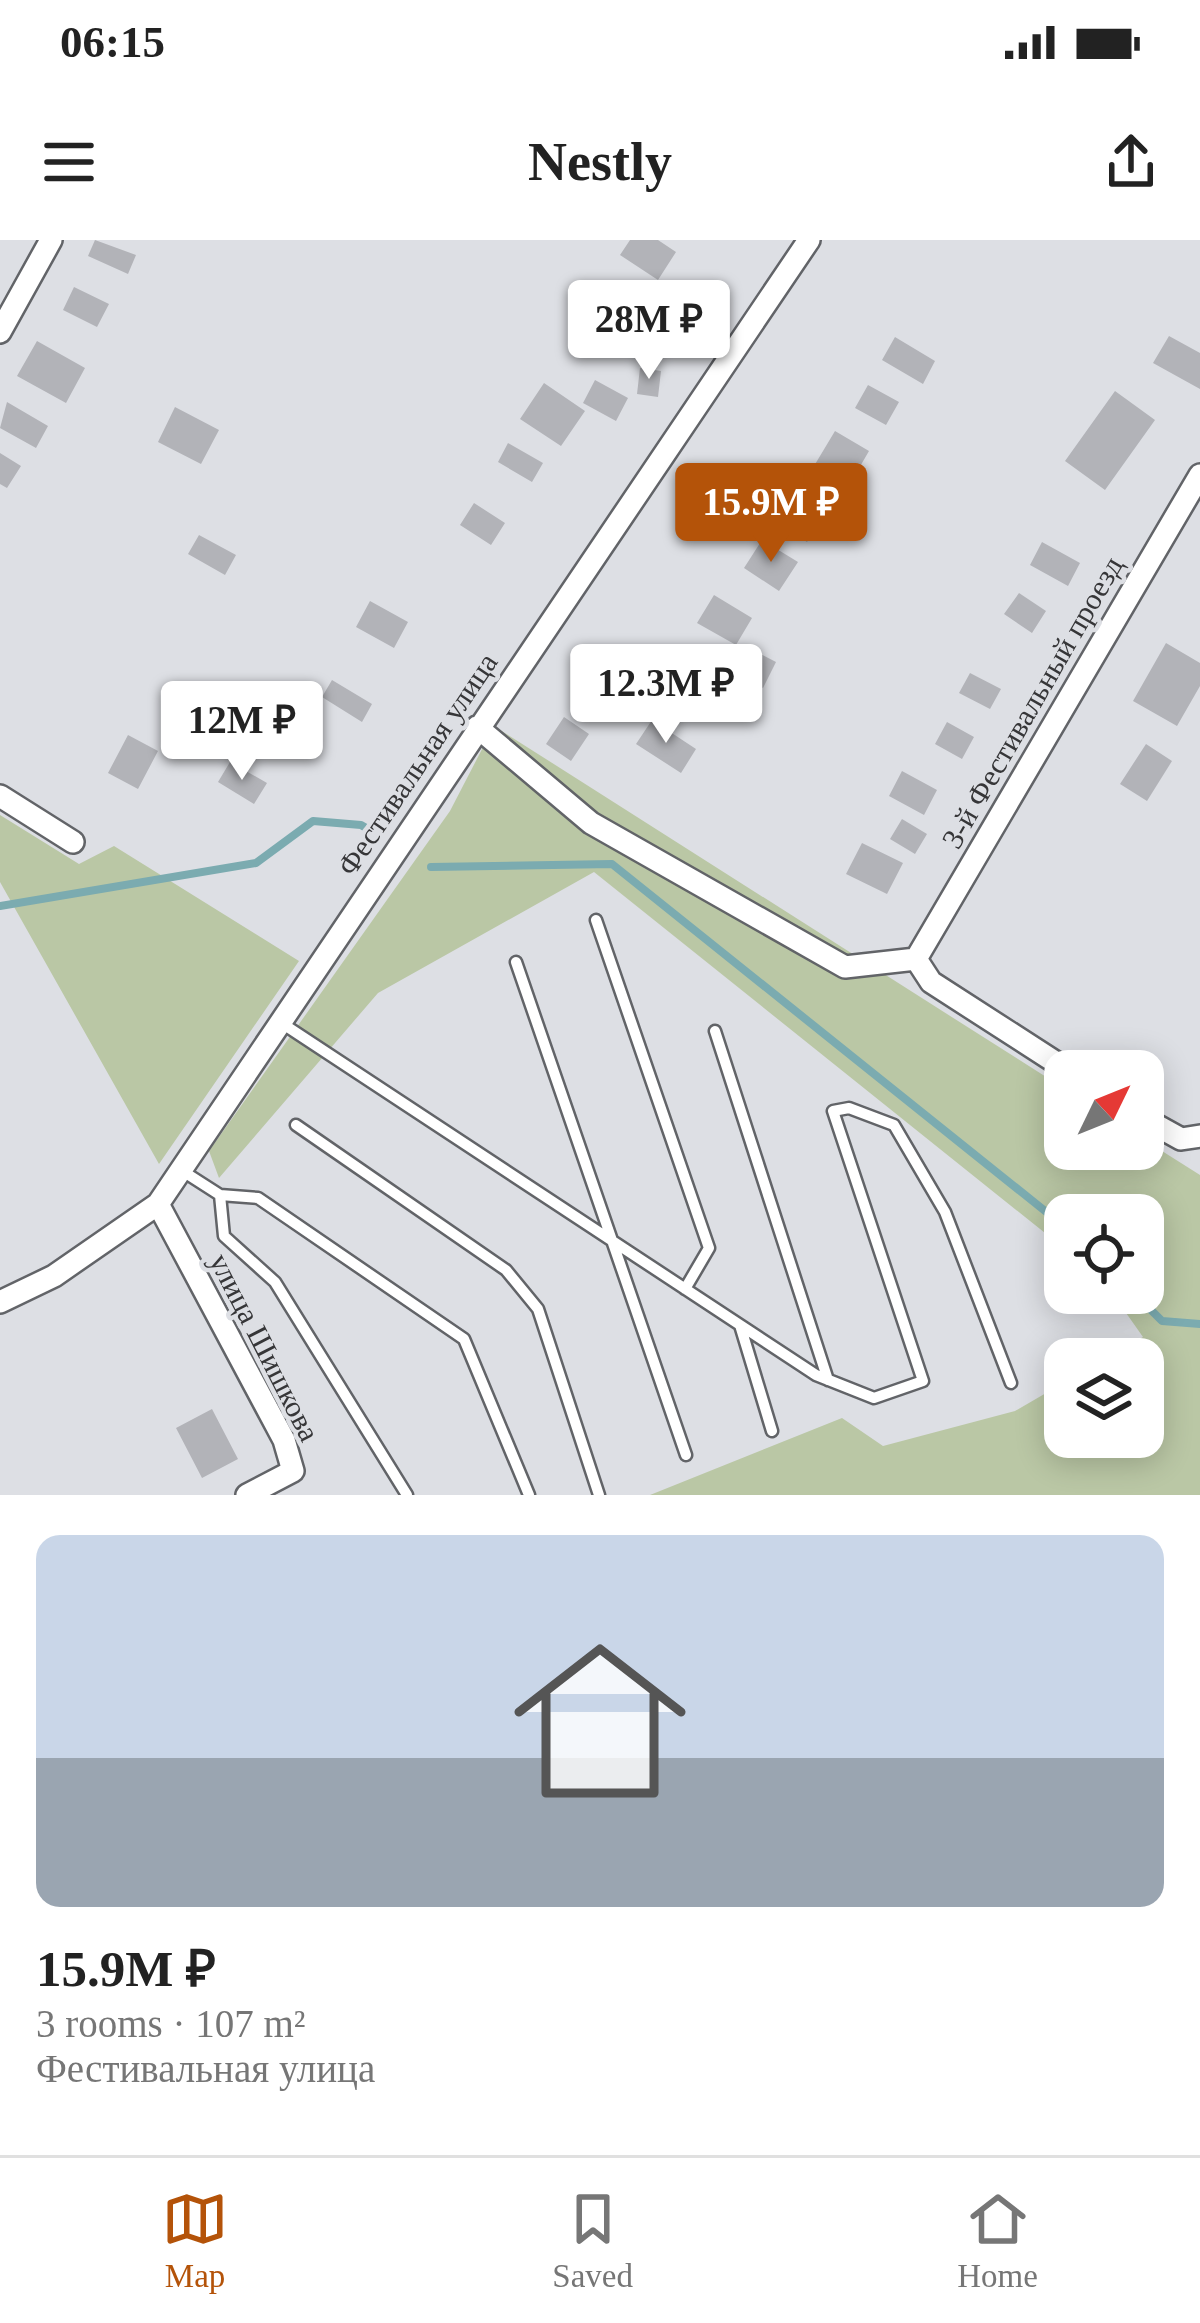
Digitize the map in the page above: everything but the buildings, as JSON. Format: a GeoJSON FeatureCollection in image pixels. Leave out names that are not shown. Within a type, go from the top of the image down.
{"type":"FeatureCollection","features":[{"type":"Feature","properties":{"kind":"street"},"geometry":{"type":"LineString","coordinates":[[0,332],[51,240]]}},
{"type":"Feature","properties":{"kind":"street","name":"Фестивальная улица"},"geometry":{"type":"LineString","coordinates":[[158,1204],[809,240]]}},
{"type":"Feature","properties":{"kind":"street","name":"3-й Фестивальный проезд"},"geometry":{"type":"LineString","coordinates":[[916,959],[1200,475]]}},
{"type":"Feature","properties":{"kind":"street"},"geometry":{"type":"LineString","coordinates":[[477,727],[591,823],[845,967],[916,959],[932,982],[1044,1055]]}},
{"type":"Feature","properties":{"kind":"street"},"geometry":{"type":"LineString","coordinates":[[0,796],[73,842]]}},
{"type":"Feature","properties":{"kind":"street"},"geometry":{"type":"LineString","coordinates":[[1164,1130],[1181,1139],[1200,1136]]}},
{"type":"Feature","properties":{"kind":"street"},"geometry":{"type":"LineString","coordinates":[[0,1302],[54,1276],[158,1204]]}},
{"type":"Feature","properties":{"kind":"street","name":"улица Шишкова"},"geometry":{"type":"LineString","coordinates":[[158,1204],[284,1441],[293,1471],[248,1495]]}},
{"type":"Feature","properties":{"kind":"lane"},"geometry":{"type":"LineString","coordinates":[[596,920],[709,1248],[685,1289]]}},
{"type":"Feature","properties":{"kind":"lane"},"geometry":{"type":"LineString","coordinates":[[516,962],[686,1455]]}},
{"type":"Feature","properties":{"kind":"lane"},"geometry":{"type":"LineString","coordinates":[[280,1022],[740,1325],[828,1380],[874,1398],[923,1381],[833,1111],[849,1108],[895,1125],[945,1212],[1012,1383]]}},
{"type":"Feature","properties":{"kind":"lane"},"geometry":{"type":"LineString","coordinates":[[715,1031],[828,1380]]}},
{"type":"Feature","properties":{"kind":"lane"},"geometry":{"type":"LineString","coordinates":[[296,1125],[506,1270],[538,1310],[599,1495]]}},
{"type":"Feature","properties":{"kind":"lane"},"geometry":{"type":"LineString","coordinates":[[181,1170],[220,1195],[258,1198],[464,1340],[529,1495]]}},
{"type":"Feature","properties":{"kind":"lane"},"geometry":{"type":"LineString","coordinates":[[220,1195],[224,1236],[275,1282],[407,1495]]}},
{"type":"Feature","properties":{"kind":"lane"},"geometry":{"type":"LineString","coordinates":[[740,1325],[772,1430]]}},
{"type":"Feature","properties":{"kind":"green space"},"geometry":{"type":"Polygon","coordinates":[[[494,726],[1044,1076],[1044,1170],[1164,1170],[1164,1152],[1200,1175],[1200,1495],[650,1495],[842,1418],[883,1446],[1015,1411],[1044,1394],[1044,1458],[1164,1458],[1164,1338],[1141,1338],[1127,1314],[1164,1314],[1164,1194],[1044,1194],[1044,1232],[594,872],[378,993],[219,1178],[209,1151],[450,811],[494,726]]]}},
{"type":"Feature","properties":{"kind":"green space"},"geometry":{"type":"Polygon","coordinates":[[[0,815],[79,864],[114,846],[299,961],[159,1164],[0,882],[0,815]]]}},
{"type":"Feature","properties":{"kind":"waterway"},"geometry":{"type":"LineString","coordinates":[[0,906],[256,863],[313,821],[361,825],[373,832]]}},
{"type":"Feature","properties":{"kind":"waterway"},"geometry":{"type":"LineString","coordinates":[[431,867],[612,864],[1044,1210]]}},
{"type":"Feature","properties":{"kind":"waterway"},"geometry":{"type":"LineString","coordinates":[[1155,1314],[1162,1321],[1200,1324]]}}]}
